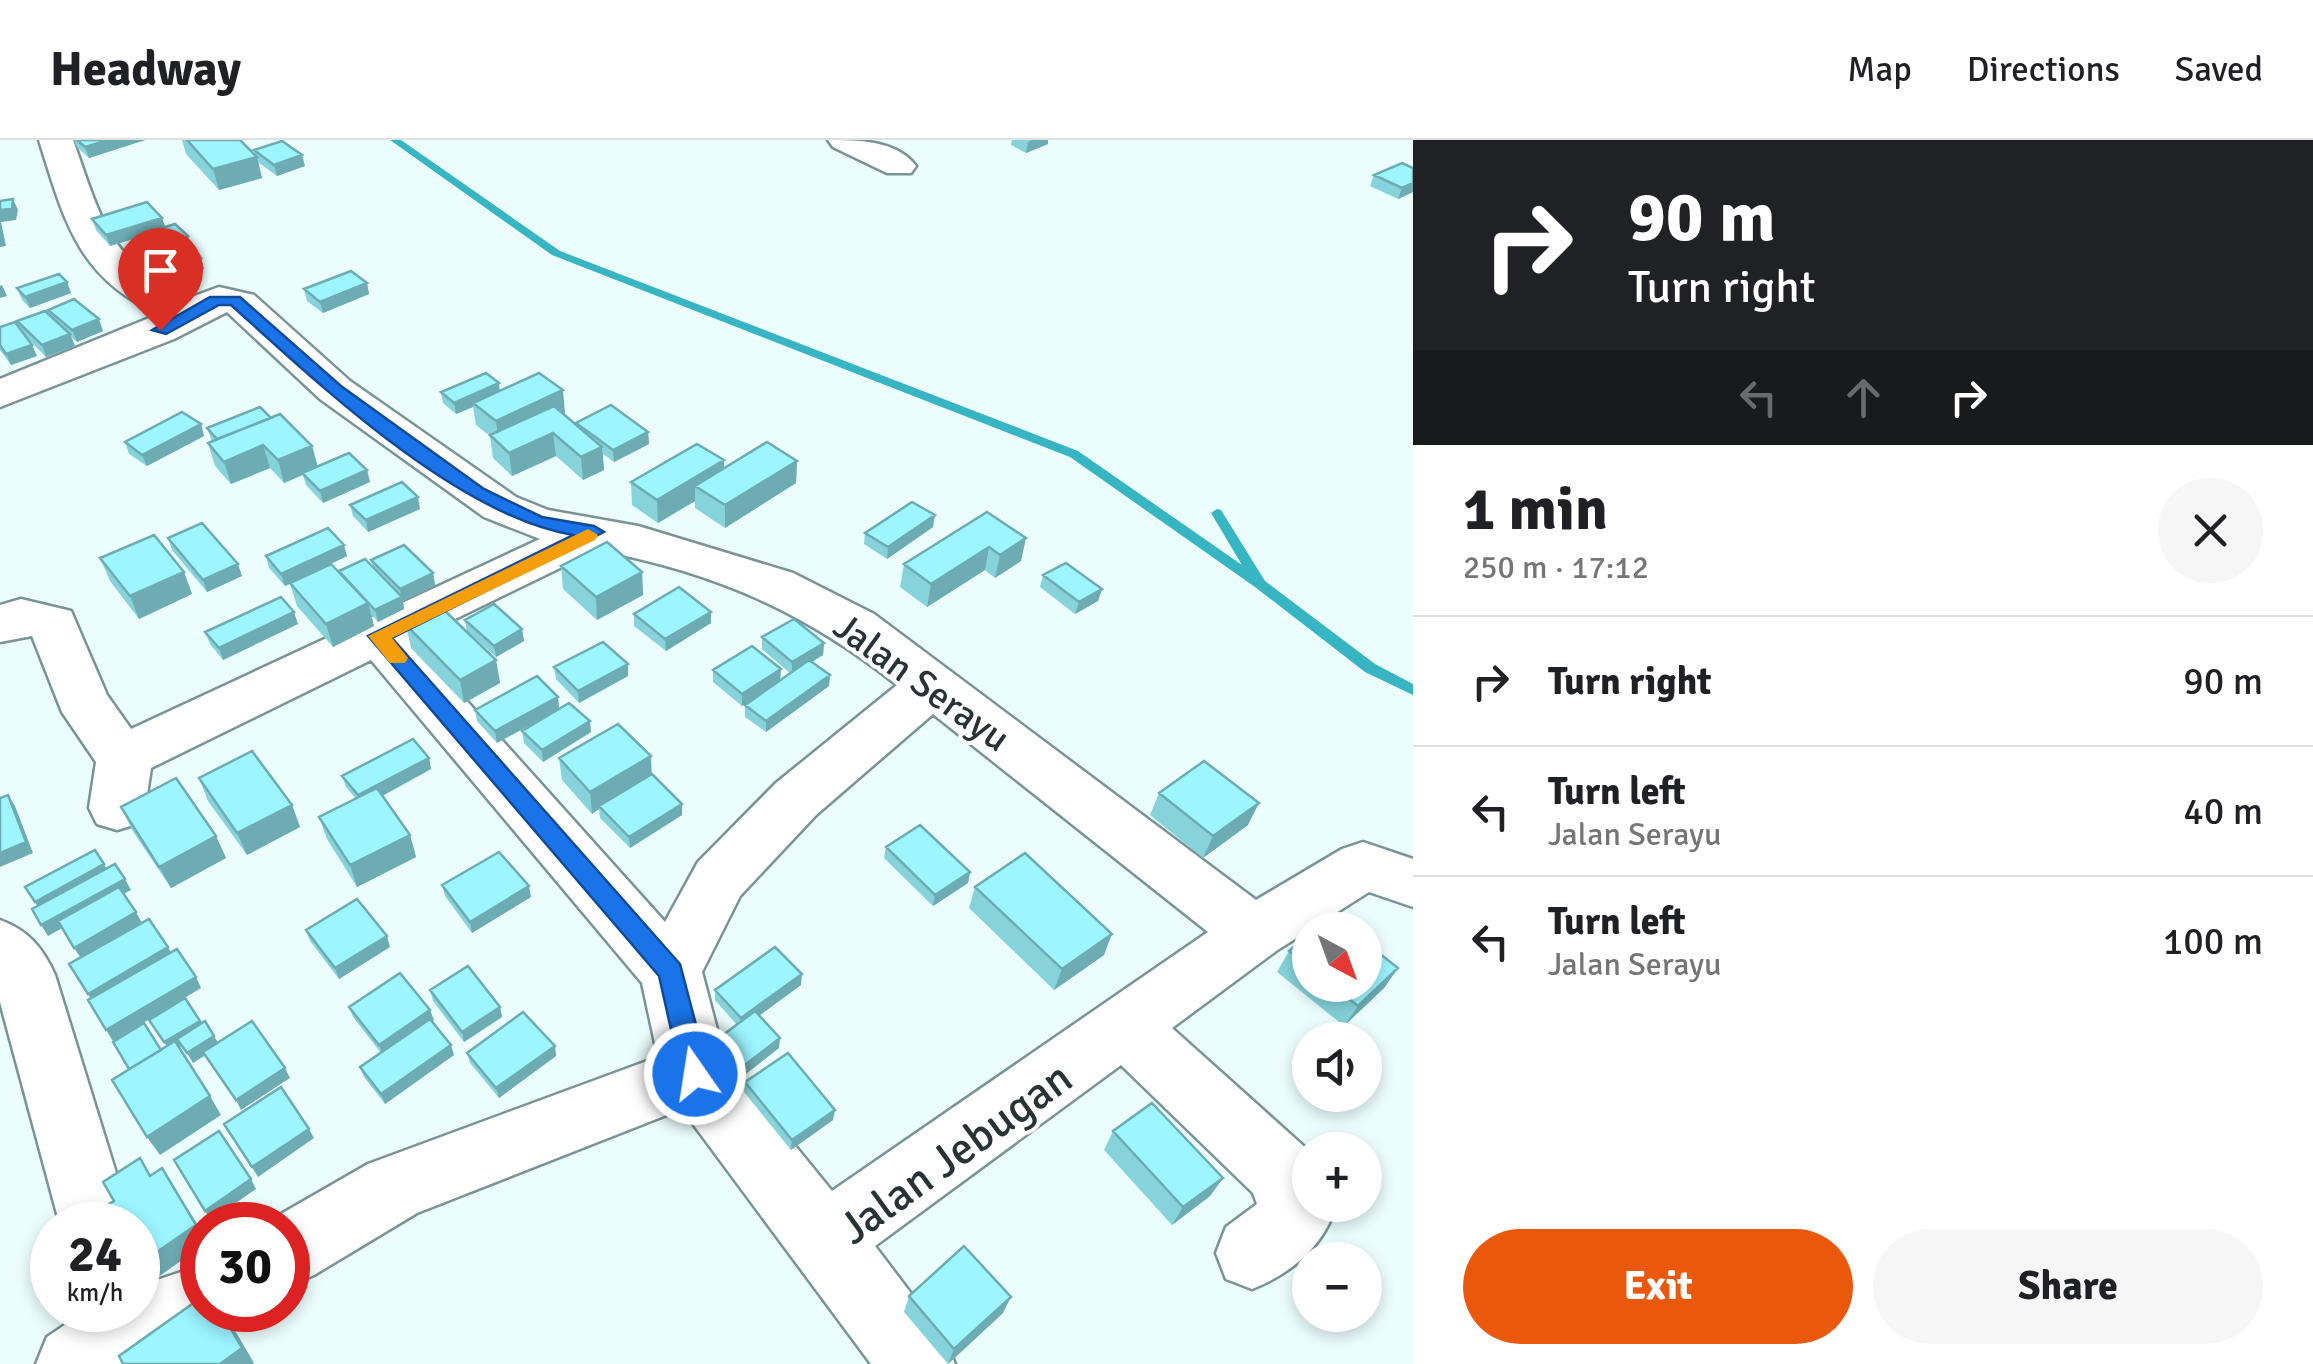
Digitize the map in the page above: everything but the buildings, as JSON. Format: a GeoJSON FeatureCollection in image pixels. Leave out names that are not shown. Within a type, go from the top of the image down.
{"type":"FeatureCollection","features":[{"type":"Feature","properties":{"kind":"street"},"geometry":{"type":"LineString","coordinates":[[56,140],[93,244],[106,263],[128,286],[190,314]]}},
{"type":"Feature","properties":{"kind":"street"},"geometry":{"type":"LineString","coordinates":[[846,140],[899,166]]}},
{"type":"Feature","properties":{"kind":"street","name":"Jalan Serayu"},"geometry":{"type":"LineString","coordinates":[[190,314],[220,299],[235,300],[335,390],[477,493],[537,523],[594,532],[776,586],[856,626],[932,686],[1228,952]]}},
{"type":"Feature","properties":{"kind":"street"},"geometry":{"type":"LineString","coordinates":[[0,394],[160,330],[190,314]]}},
{"type":"Feature","properties":{"kind":"street"},"geometry":{"type":"LineString","coordinates":[[125,756],[594,532]]}},
{"type":"Feature","properties":{"kind":"street"},"geometry":{"type":"LineString","coordinates":[[0,624],[22,616],[53,623],[79,696],[104,739],[125,756]]}},
{"type":"Feature","properties":{"kind":"street"},"geometry":{"type":"LineString","coordinates":[[378,636],[671,972],[695,1074],[824,1239]]}},
{"type":"Feature","properties":{"kind":"street"},"geometry":{"type":"LineString","coordinates":[[671,972],[720,879],[796,799],[932,686]]}},
{"type":"Feature","properties":{"kind":"street"},"geometry":{"type":"LineString","coordinates":[[117,808],[125,756]]}},
{"type":"Feature","properties":{"kind":"street","name":"Jalan Jebugan"},"geometry":{"type":"LineString","coordinates":[[917,1364],[824,1239],[1127,1028],[1228,952],[1363,866],[1413,884]]}},
{"type":"Feature","properties":{"kind":"street"},"geometry":{"type":"LineString","coordinates":[[0,946],[24,975],[89,1202]]}},
{"type":"Feature","properties":{"kind":"street"},"geometry":{"type":"LineString","coordinates":[[1127,1028],[1282,1174],[1296,1216],[1252,1253]]}},
{"type":"Feature","properties":{"kind":"street"},"geometry":{"type":"LineString","coordinates":[[310,1237],[394,1188],[695,1074]]}},
{"type":"Feature","properties":{"kind":"street"},"geometry":{"type":"LineString","coordinates":[[74,1364],[124,1332]]}},
{"type":"Feature","properties":{"kind":"waterway"},"geometry":{"type":"LineString","coordinates":[[395,140],[556,253],[1074,454],[1260,584]]}},
{"type":"Feature","properties":{"kind":"waterway"},"geometry":{"type":"LineString","coordinates":[[1217,513],[1260,584]]}},
{"type":"Feature","properties":{"kind":"waterway"},"geometry":{"type":"LineString","coordinates":[[1260,584],[1370,668],[1413,690]]}},
{"type":"Feature","properties":{"kind":"slow traffic"},"geometry":{"type":"LineString","coordinates":[[398,658],[378,636],[588,535]]}},
{"type":"Feature","properties":{"kind":"route"},"geometry":{"type":"LineString","coordinates":[[160,330],[215,301],[235,300],[335,390],[477,493],[537,523],[594,532],[378,636],[671,972],[695,1074]]}}]}
